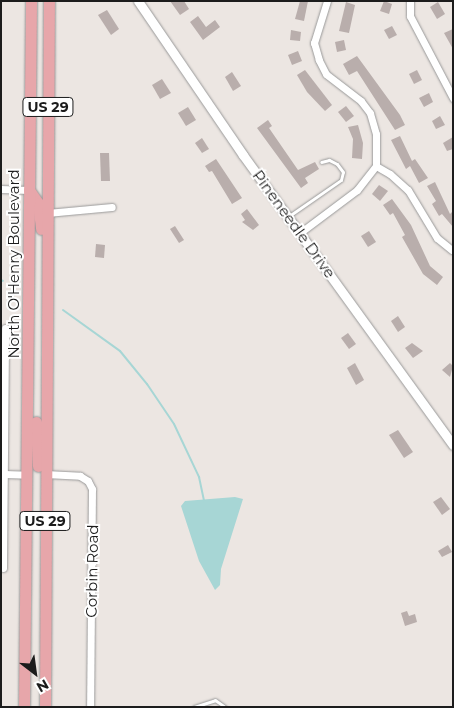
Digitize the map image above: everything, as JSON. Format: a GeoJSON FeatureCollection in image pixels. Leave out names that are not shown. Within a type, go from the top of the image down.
{"type":"FeatureCollection","features":[{"type":"Feature","properties":{"kind":"highway","name":"North O'Henry Boulevard"},"geometry":{"type":"LineString","coordinates":[[24,707],[30,356],[31,1]]}},
{"type":"Feature","properties":{"kind":"highway","name":"North O'Henry Boulevard"},"geometry":{"type":"LineString","coordinates":[[45,707],[44,474],[48,1]]}},
{"type":"Feature","properties":{"kind":"highway"},"geometry":{"type":"LineString","coordinates":[[29,190],[38,203],[46,289]]}},
{"type":"Feature","properties":{"kind":"highway"},"geometry":{"type":"LineString","coordinates":[[30,356],[36,462],[44,474]]}},
{"type":"Feature","properties":{"kind":"highway"},"geometry":{"type":"LineString","coordinates":[[45,613],[52,707]]}},
{"type":"Feature","properties":{"kind":"street","name":"Pineneedle Drive"},"geometry":{"type":"LineString","coordinates":[[138,1],[453,445]]}},
{"type":"Feature","properties":{"kind":"street"},"geometry":{"type":"LineString","coordinates":[[301,232],[357,190],[376,166],[376,134],[370,113],[361,101],[326,74],[319,60],[314,43],[326,1]]}},
{"type":"Feature","properties":{"kind":"street"},"geometry":{"type":"LineString","coordinates":[[410,1],[410,16],[453,98]]}},
{"type":"Feature","properties":{"kind":"street"},"geometry":{"type":"LineString","coordinates":[[376,166],[390,174],[408,190],[437,238],[452,250]]}},
{"type":"Feature","properties":{"kind":"street"},"geometry":{"type":"LineString","coordinates":[[1,189],[29,190]]}},
{"type":"Feature","properties":{"kind":"street"},"geometry":{"type":"LineString","coordinates":[[47,212],[112,207]]}},
{"type":"Feature","properties":{"kind":"street"},"geometry":{"type":"LineString","coordinates":[[3,328],[3,568]]}},
{"type":"Feature","properties":{"kind":"street"},"geometry":{"type":"LineString","coordinates":[[4,474],[28,475]]}},
{"type":"Feature","properties":{"kind":"street","name":"Corbin Road"},"geometry":{"type":"LineString","coordinates":[[44,474],[80,476],[88,481],[92,489],[90,707]]}},
{"type":"Feature","properties":{"kind":"lane"},"geometry":{"type":"LineString","coordinates":[[289,216],[341,180],[342,172],[337,164],[329,160],[321,162]]}},
{"type":"Feature","properties":{"kind":"lane"},"geometry":{"type":"LineString","coordinates":[[194,707],[215,700],[224,707]]}},
{"type":"Feature","properties":{"kind":"water"},"geometry":{"type":"Polygon","coordinates":[[[235,497],[243,499],[221,569],[220,585],[215,590],[199,561],[181,506],[185,501],[235,497]]]}},
{"type":"Feature","properties":{"kind":"building"},"geometry":{"type":"Polygon","coordinates":[[[170,1],[184,1],[189,9],[180,15],[170,1]]]}},
{"type":"Feature","properties":{"kind":"building"},"geometry":{"type":"Polygon","coordinates":[[[300,1],[308,1],[304,21],[295,19],[300,1]]]}},
{"type":"Feature","properties":{"kind":"building"},"geometry":{"type":"Polygon","coordinates":[[[384,1],[392,4],[389,14],[380,11],[384,1]]]}},
{"type":"Feature","properties":{"kind":"building"},"geometry":{"type":"Polygon","coordinates":[[[346,2],[355,5],[349,33],[339,31],[346,2]]]}},
{"type":"Feature","properties":{"kind":"building"},"geometry":{"type":"Polygon","coordinates":[[[438,2],[445,14],[437,19],[430,7],[438,2]]]}},
{"type":"Feature","properties":{"kind":"building"},"geometry":{"type":"Polygon","coordinates":[[[107,10],[119,29],[111,35],[98,15],[107,10]]]}},
{"type":"Feature","properties":{"kind":"building"},"geometry":{"type":"Polygon","coordinates":[[[198,16],[206,27],[215,20],[220,27],[203,40],[190,22],[198,16]]]}},
{"type":"Feature","properties":{"kind":"building"},"geometry":{"type":"Polygon","coordinates":[[[392,26],[397,35],[389,39],[384,30],[392,26]]]}},
{"type":"Feature","properties":{"kind":"building"},"geometry":{"type":"Polygon","coordinates":[[[453,29],[453,49],[444,33],[453,29]]]}},
{"type":"Feature","properties":{"kind":"building"},"geometry":{"type":"Polygon","coordinates":[[[291,30],[301,32],[300,41],[290,40],[291,30]]]}},
{"type":"Feature","properties":{"kind":"building"},"geometry":{"type":"Polygon","coordinates":[[[344,40],[346,50],[337,52],[335,42],[344,40]]]}},
{"type":"Feature","properties":{"kind":"building"},"geometry":{"type":"Polygon","coordinates":[[[298,51],[302,61],[292,65],[288,55],[298,51]]]}},
{"type":"Feature","properties":{"kind":"building"},"geometry":{"type":"Polygon","coordinates":[[[357,56],[400,115],[405,125],[395,130],[357,71],[349,75],[343,64],[357,56]]]}},
{"type":"Feature","properties":{"kind":"building"},"geometry":{"type":"Polygon","coordinates":[[[305,70],[332,105],[325,111],[307,92],[297,75],[305,70]]]}},
{"type":"Feature","properties":{"kind":"building"},"geometry":{"type":"Polygon","coordinates":[[[417,70],[422,80],[414,84],[409,74],[417,70]]]}},
{"type":"Feature","properties":{"kind":"building"},"geometry":{"type":"Polygon","coordinates":[[[232,72],[241,86],[233,91],[225,77],[232,72]]]}},
{"type":"Feature","properties":{"kind":"building"},"geometry":{"type":"Polygon","coordinates":[[[162,79],[171,93],[160,99],[152,85],[162,79]]]}},
{"type":"Feature","properties":{"kind":"building"},"geometry":{"type":"Polygon","coordinates":[[[429,93],[433,102],[424,107],[419,98],[429,93]]]}},
{"type":"Feature","properties":{"kind":"building"},"geometry":{"type":"Polygon","coordinates":[[[346,106],[354,116],[346,122],[338,112],[346,106]]]}},
{"type":"Feature","properties":{"kind":"building"},"geometry":{"type":"Polygon","coordinates":[[[188,107],[196,120],[186,126],[178,113],[188,107]]]}},
{"type":"Feature","properties":{"kind":"building"},"geometry":{"type":"Polygon","coordinates":[[[440,116],[445,125],[436,129],[432,121],[440,116]]]}},
{"type":"Feature","properties":{"kind":"building"},"geometry":{"type":"Polygon","coordinates":[[[268,120],[272,126],[269,128],[298,170],[315,162],[319,169],[305,178],[308,183],[301,188],[257,128],[268,120]]]}},
{"type":"Feature","properties":{"kind":"building"},"geometry":{"type":"Polygon","coordinates":[[[358,125],[363,143],[362,159],[352,158],[353,139],[348,127],[358,125]]]}},
{"type":"Feature","properties":{"kind":"building"},"geometry":{"type":"Polygon","coordinates":[[[400,136],[412,161],[415,159],[428,178],[419,183],[410,166],[406,169],[391,140],[400,136]]]}},
{"type":"Feature","properties":{"kind":"building"},"geometry":{"type":"Polygon","coordinates":[[[453,137],[453,149],[447,151],[443,143],[453,137]]]}},
{"type":"Feature","properties":{"kind":"building"},"geometry":{"type":"Polygon","coordinates":[[[202,138],[209,149],[202,153],[195,143],[202,138]]]}},
{"type":"Feature","properties":{"kind":"building"},"geometry":{"type":"Polygon","coordinates":[[[100,153],[109,153],[110,181],[101,181],[100,153]]]}},
{"type":"Feature","properties":{"kind":"building"},"geometry":{"type":"Polygon","coordinates":[[[216,159],[242,198],[232,204],[212,171],[209,172],[205,166],[216,159]]]}},
{"type":"Feature","properties":{"kind":"building"},"geometry":{"type":"Polygon","coordinates":[[[435,182],[450,214],[453,211],[453,227],[442,214],[439,216],[432,204],[436,201],[427,186],[435,182]]]}},
{"type":"Feature","properties":{"kind":"building"},"geometry":{"type":"Polygon","coordinates":[[[379,185],[388,191],[380,201],[372,194],[379,185]]]}},
{"type":"Feature","properties":{"kind":"building"},"geometry":{"type":"Polygon","coordinates":[[[392,199],[411,225],[430,266],[443,277],[437,285],[423,274],[402,237],[405,235],[393,213],[390,215],[383,205],[392,199]]]}},
{"type":"Feature","properties":{"kind":"building"},"geometry":{"type":"Polygon","coordinates":[[[247,209],[259,225],[253,230],[242,222],[245,220],[241,214],[247,209]]]}},
{"type":"Feature","properties":{"kind":"building"},"geometry":{"type":"Polygon","coordinates":[[[175,226],[184,240],[179,243],[170,229],[175,226]]]}},
{"type":"Feature","properties":{"kind":"building"},"geometry":{"type":"Polygon","coordinates":[[[369,231],[376,242],[368,247],[361,236],[369,231]]]}},
{"type":"Feature","properties":{"kind":"building"},"geometry":{"type":"Polygon","coordinates":[[[96,244],[105,245],[104,258],[95,257],[96,244]]]}},
{"type":"Feature","properties":{"kind":"building"},"geometry":{"type":"Polygon","coordinates":[[[398,316],[405,327],[398,332],[391,321],[398,316]]]}},
{"type":"Feature","properties":{"kind":"building"},"geometry":{"type":"Polygon","coordinates":[[[348,333],[356,344],[349,349],[341,338],[348,333]]]}},
{"type":"Feature","properties":{"kind":"building"},"geometry":{"type":"Polygon","coordinates":[[[412,343],[423,351],[413,358],[405,348],[412,343]]]}},
{"type":"Feature","properties":{"kind":"building"},"geometry":{"type":"Polygon","coordinates":[[[355,363],[364,380],[356,385],[347,368],[355,363]]]}},
{"type":"Feature","properties":{"kind":"building"},"geometry":{"type":"Polygon","coordinates":[[[450,363],[453,366],[450,377],[442,370],[450,363]]]}},
{"type":"Feature","properties":{"kind":"building"},"geometry":{"type":"Polygon","coordinates":[[[398,430],[413,452],[404,458],[389,435],[398,430]]]}},
{"type":"Feature","properties":{"kind":"building"},"geometry":{"type":"Polygon","coordinates":[[[441,497],[450,509],[442,515],[433,502],[441,497]]]}},
{"type":"Feature","properties":{"kind":"building"},"geometry":{"type":"Polygon","coordinates":[[[448,545],[452,552],[442,557],[438,551],[448,545]]]}},
{"type":"Feature","properties":{"kind":"building"},"geometry":{"type":"Polygon","coordinates":[[[407,611],[409,616],[415,614],[417,622],[405,626],[401,613],[407,611]]]}},
{"type":"Feature","properties":{"kind":"waterway"},"geometry":{"type":"LineString","coordinates":[[63,310],[120,351],[147,384],[174,424],[199,477],[204,501]]}}]}
